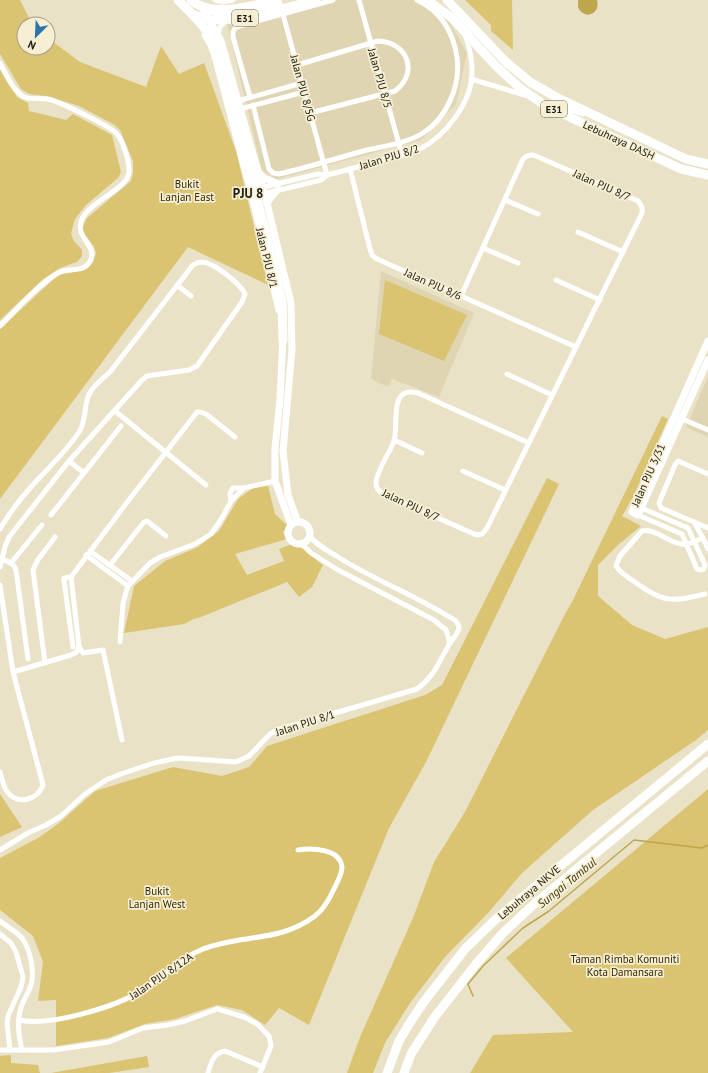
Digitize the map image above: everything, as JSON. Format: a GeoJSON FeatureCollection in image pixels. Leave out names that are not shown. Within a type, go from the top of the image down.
{"type":"FeatureCollection","features":[{"type":"Feature","properties":{"kind":"highway","name":"E31"},"geometry":{"type":"LineString","coordinates":[[178,0],[192,14],[211,20],[252,17],[316,0]]}},
{"type":"Feature","properties":{"kind":"highway","name":"E31"},"geometry":{"type":"LineString","coordinates":[[191,0],[196,4],[214,9],[249,7],[279,1]]}},
{"type":"Feature","properties":{"kind":"highway","name":"Lebuhraya DASH"},"geometry":{"type":"LineString","coordinates":[[427,0],[452,18],[496,66],[520,88],[546,106],[681,169],[708,175]]}},
{"type":"Feature","properties":{"kind":"highway","name":"Lebuhraya DASH"},"geometry":{"type":"LineString","coordinates":[[446,0],[506,62],[530,82],[556,97],[686,159],[708,164]]}},
{"type":"Feature","properties":{"kind":"highway"},"geometry":{"type":"LineString","coordinates":[[192,14],[215,42],[228,83],[276,274],[282,302],[284,340]]}},
{"type":"Feature","properties":{"kind":"highway","name":"Lebuhraya NKVE"},"geometry":{"type":"LineString","coordinates":[[387,1073],[399,1041],[411,1021],[423,1003],[465,949],[518,900],[708,744]]}},
{"type":"Feature","properties":{"kind":"highway","name":"Lebuhraya NKVE"},"geometry":{"type":"LineString","coordinates":[[404,1073],[411,1054],[434,1018],[476,964],[503,933],[533,905],[708,761]]}},
{"type":"Feature","properties":{"kind":"main road","name":"Jalan PJU 8/1"},"geometry":{"type":"LineString","coordinates":[[186,0],[211,45],[251,193],[272,280],[284,340],[275,448],[275,481],[294,524]]}},
{"type":"Feature","properties":{"kind":"main road","name":"Jalan PJU 8/1"},"geometry":{"type":"LineString","coordinates":[[198,0],[221,41],[263,191],[284,273],[291,308],[292,350],[283,451],[288,495],[294,524]]}},
{"type":"Feature","properties":{"kind":"main road"},"geometry":{"type":"LineString","coordinates":[[256,169],[264,178],[277,187],[266,203]]}},
{"type":"Feature","properties":{"kind":"main road","name":"Jalan PJU 3/31"},"geometry":{"type":"LineString","coordinates":[[638,515],[632,512],[638,506],[678,417],[708,341]]}},
{"type":"Feature","properties":{"kind":"main road","name":"Jalan PJU 3/31"},"geometry":{"type":"LineString","coordinates":[[678,417],[708,360]]}},
{"type":"Feature","properties":{"kind":"main road"},"geometry":{"type":"LineString","coordinates":[[280,399],[288,399]]}},
{"type":"Feature","properties":{"kind":"main road"},"geometry":{"type":"LineString","coordinates":[[294,524],[305,524],[309,531],[309,535],[306,540],[301,543],[294,542],[289,538],[288,531],[294,524]]}},
{"type":"Feature","properties":{"kind":"street"},"geometry":{"type":"LineString","coordinates":[[215,0],[223,2],[233,0]]}},
{"type":"Feature","properties":{"kind":"street"},"geometry":{"type":"LineString","coordinates":[[250,97],[233,37],[233,32],[236,27],[333,0]]}},
{"type":"Feature","properties":{"kind":"street","name":"Jalan PJU 8/5"},"geometry":{"type":"LineString","coordinates":[[359,0],[402,155]]}},
{"type":"Feature","properties":{"kind":"street"},"geometry":{"type":"LineString","coordinates":[[253,105],[269,169],[279,174],[399,142],[422,134],[434,123],[448,106],[457,82],[458,65],[455,45],[447,26],[429,6],[417,0]]}},
{"type":"Feature","properties":{"kind":"street","name":"Jalan PJU 8/2"},"geometry":{"type":"LineString","coordinates":[[251,193],[321,180],[327,175],[418,150],[429,143],[451,124],[462,106],[471,79],[472,71],[470,50],[464,31],[455,14],[442,0]]}},
{"type":"Feature","properties":{"kind":"street"},"geometry":{"type":"LineString","coordinates":[[204,9],[212,13],[222,14],[279,1]]}},
{"type":"Feature","properties":{"kind":"street"},"geometry":{"type":"LineString","coordinates":[[218,34],[223,22],[229,17],[279,1]]}},
{"type":"Feature","properties":{"kind":"street","name":"Jalan PJU 8/5G"},"geometry":{"type":"LineString","coordinates":[[279,1],[327,175]]}},
{"type":"Feature","properties":{"kind":"street"},"geometry":{"type":"LineString","coordinates":[[297,64],[383,41],[394,44],[404,53],[408,64],[407,76],[403,84],[395,91],[310,112]]}},
{"type":"Feature","properties":{"kind":"street"},"geometry":{"type":"LineString","coordinates":[[0,63],[20,94],[31,99],[49,99],[66,106],[116,132],[122,142],[128,160],[129,170],[126,180],[93,206],[82,220],[80,232],[92,252],[89,264],[84,268],[61,271],[49,279],[0,326]]}},
{"type":"Feature","properties":{"kind":"street"},"geometry":{"type":"LineString","coordinates":[[471,79],[583,114],[659,150],[697,164]]}},
{"type":"Feature","properties":{"kind":"street"},"geometry":{"type":"LineString","coordinates":[[238,101],[302,83]]}},
{"type":"Feature","properties":{"kind":"street"},"geometry":{"type":"LineString","coordinates":[[240,109],[304,92]]}},
{"type":"Feature","properties":{"kind":"street","name":"Jalan PJU 8/7"},"geometry":{"type":"LineString","coordinates":[[461,296],[523,159],[526,156],[533,154],[626,195],[638,201],[643,210],[600,300],[485,532],[478,535],[378,490],[376,482],[394,440],[397,406],[399,397],[404,392],[412,391],[418,393],[529,443]]}},
{"type":"Feature","properties":{"kind":"street","name":"Jalan PJU 8/6"},"geometry":{"type":"LineString","coordinates":[[350,169],[372,255],[377,259],[576,347]]}},
{"type":"Feature","properties":{"kind":"street"},"geometry":{"type":"LineString","coordinates":[[505,200],[538,214]]}},
{"type":"Feature","properties":{"kind":"street"},"geometry":{"type":"LineString","coordinates":[[578,232],[623,252]]}},
{"type":"Feature","properties":{"kind":"street"},"geometry":{"type":"LineString","coordinates":[[483,248],[518,263]]}},
{"type":"Feature","properties":{"kind":"street"},"geometry":{"type":"LineString","coordinates":[[0,529],[30,488],[58,458],[80,431],[84,424],[87,400],[90,392],[110,372],[193,265],[198,262],[202,262],[217,267],[240,287],[245,294],[242,302],[197,366],[189,370],[147,376],[142,380],[69,461],[9,537],[0,568]]}},
{"type":"Feature","properties":{"kind":"street"},"geometry":{"type":"LineString","coordinates":[[556,280],[600,300]]}},
{"type":"Feature","properties":{"kind":"street"},"geometry":{"type":"LineString","coordinates":[[177,285],[191,296]]}},
{"type":"Feature","properties":{"kind":"street"},"geometry":{"type":"LineString","coordinates":[[507,374],[552,395]]}},
{"type":"Feature","properties":{"kind":"street"},"geometry":{"type":"LineString","coordinates":[[115,411],[206,485]]}},
{"type":"Feature","properties":{"kind":"street"},"geometry":{"type":"LineString","coordinates":[[13,672],[74,654],[76,647],[64,578],[71,577],[197,412],[206,414],[235,437]]}},
{"type":"Feature","properties":{"kind":"street"},"geometry":{"type":"LineString","coordinates":[[678,417],[708,430]]}},
{"type":"Feature","properties":{"kind":"street"},"geometry":{"type":"LineString","coordinates":[[51,515],[121,426]]}},
{"type":"Feature","properties":{"kind":"street"},"geometry":{"type":"LineString","coordinates":[[394,440],[422,453]]}},
{"type":"Feature","properties":{"kind":"street"},"geometry":{"type":"LineString","coordinates":[[69,461],[84,473]]}},
{"type":"Feature","properties":{"kind":"street"},"geometry":{"type":"LineString","coordinates":[[708,474],[678,461],[659,503],[661,508],[708,528]]}},
{"type":"Feature","properties":{"kind":"street"},"geometry":{"type":"LineString","coordinates":[[463,471],[505,490]]}},
{"type":"Feature","properties":{"kind":"street"},"geometry":{"type":"LineString","coordinates":[[120,642],[123,603],[128,586],[132,581],[150,563],[160,557],[195,544],[210,534],[222,518],[231,501],[229,496],[231,490],[237,487],[244,488],[275,481]]}},
{"type":"Feature","properties":{"kind":"street"},"geometry":{"type":"LineString","coordinates":[[638,506],[688,528],[705,565],[702,570],[697,569],[682,534],[638,515]]}},
{"type":"Feature","properties":{"kind":"street"},"geometry":{"type":"LineString","coordinates":[[110,566],[144,522],[147,522],[166,536]]}},
{"type":"Feature","properties":{"kind":"street"},"geometry":{"type":"LineString","coordinates":[[694,522],[708,549]]}},
{"type":"Feature","properties":{"kind":"street"},"geometry":{"type":"LineString","coordinates":[[11,563],[42,525]]}},
{"type":"Feature","properties":{"kind":"street"},"geometry":{"type":"LineString","coordinates":[[703,538],[687,544],[674,542],[645,530],[642,531],[620,556],[616,566],[622,573],[646,590],[664,598],[678,600],[705,594]]}},
{"type":"Feature","properties":{"kind":"street","name":"Jalan PJU 8/1"},"geometry":{"type":"LineString","coordinates":[[0,850],[61,816],[85,794],[106,780],[121,774],[154,763],[178,758],[236,762],[249,756],[270,734],[277,730],[417,689],[429,679],[456,635],[459,625],[456,621],[348,564],[314,542],[309,535]]}},
{"type":"Feature","properties":{"kind":"street"},"geometry":{"type":"LineString","coordinates":[[45,663],[33,570],[37,561],[54,537]]}},
{"type":"Feature","properties":{"kind":"street"},"geometry":{"type":"LineString","coordinates":[[301,543],[311,553],[338,570],[434,620],[446,630],[450,643]]}},
{"type":"Feature","properties":{"kind":"street"},"geometry":{"type":"LineString","coordinates":[[88,553],[132,581]]}},
{"type":"Feature","properties":{"kind":"street"},"geometry":{"type":"LineString","coordinates":[[88,553],[128,586]]}},
{"type":"Feature","properties":{"kind":"street"},"geometry":{"type":"LineString","coordinates":[[2,559],[15,566],[28,659]]}},
{"type":"Feature","properties":{"kind":"street"},"geometry":{"type":"LineString","coordinates":[[0,584],[13,672],[43,786],[41,791],[36,796],[22,800],[15,797],[5,789],[0,772]]}},
{"type":"Feature","properties":{"kind":"street"},"geometry":{"type":"LineString","coordinates":[[434,620],[438,611]]}},
{"type":"Feature","properties":{"kind":"street"},"geometry":{"type":"LineString","coordinates":[[76,647],[83,653],[103,650],[122,740]]}},
{"type":"Feature","properties":{"kind":"street","name":"Jalan PJU 8/12A"},"geometry":{"type":"LineString","coordinates":[[19,1020],[36,1022],[68,1018],[99,1008],[133,996],[171,967],[193,953],[217,945],[283,932],[298,926],[314,916],[326,905],[337,883],[342,868],[339,860],[330,852],[306,848],[298,850]]}},
{"type":"Feature","properties":{"kind":"street"},"geometry":{"type":"LineString","coordinates":[[0,921],[22,938],[32,965],[31,986],[20,1010],[19,1037],[22,1050]]}},
{"type":"Feature","properties":{"kind":"street"},"geometry":{"type":"LineString","coordinates":[[0,934],[14,947],[23,972],[23,982],[7,1023],[10,1050]]}},
{"type":"Feature","properties":{"kind":"street"},"geometry":{"type":"LineString","coordinates":[[12,1007],[20,1010]]}},
{"type":"Feature","properties":{"kind":"street"},"geometry":{"type":"LineString","coordinates":[[0,1050],[54,1050],[109,1042],[143,1028],[185,1021],[217,1009],[244,1017],[264,1029],[269,1036],[271,1046],[260,1073]]}},
{"type":"Feature","properties":{"kind":"street"},"geometry":{"type":"LineString","coordinates":[[208,1073],[215,1055],[225,1051],[263,1067]]}},
{"type":"Feature","properties":{"kind":"shaded area"},"geometry":{"type":"Polygon","coordinates":[[[311,0],[431,0],[439,4],[467,53],[456,104],[421,140],[277,179],[262,170],[227,24],[311,0]]]}},
{"type":"Feature","properties":{"kind":"shaded area"},"geometry":{"type":"Polygon","coordinates":[[[578,0],[597,0],[597,9],[591,14],[584,14],[578,7],[578,0]]]}},
{"type":"Feature","properties":{"kind":"shaded area"},"geometry":{"type":"Polygon","coordinates":[[[381,271],[474,313],[439,397],[392,379],[388,387],[371,379],[381,271]]]}},
{"type":"Feature","properties":{"kind":"shaded area"},"geometry":{"type":"Polygon","coordinates":[[[708,377],[708,437],[686,427],[708,377]]]}},
{"type":"Feature","properties":{"kind":"green space","name":"Bukit Lanjan East"},"geometry":{"type":"Polygon","coordinates":[[[0,0],[20,0],[28,16],[16,16],[16,56],[56,56],[56,44],[80,62],[146,87],[161,46],[179,74],[204,63],[236,151],[268,285],[188,247],[0,499],[0,329],[58,275],[84,270],[93,262],[96,253],[83,230],[83,227],[87,218],[131,181],[133,161],[120,130],[113,124],[79,106],[46,96],[29,94],[21,89],[0,54],[0,0]]]}},
{"type":"Feature","properties":{"kind":"green space"},"geometry":{"type":"Polygon","coordinates":[[[465,0],[512,0],[513,50],[491,31],[491,25],[465,0]]]}},
{"type":"Feature","properties":{"kind":"green space"},"geometry":{"type":"Polygon","coordinates":[[[0,70],[17,97],[28,103],[29,111],[66,120],[73,114],[112,135],[121,172],[118,178],[86,205],[75,219],[71,233],[73,240],[82,250],[82,256],[77,262],[60,268],[43,279],[0,320],[0,70]]]}},
{"type":"Feature","properties":{"kind":"green space"},"geometry":{"type":"Polygon","coordinates":[[[385,280],[467,315],[444,361],[379,334],[385,280]]]}},
{"type":"Feature","properties":{"kind":"green space"},"geometry":{"type":"Polygon","coordinates":[[[662,416],[668,419],[633,497],[622,516],[641,526],[619,544],[598,565],[598,596],[632,625],[665,639],[708,627],[708,730],[696,740],[593,810],[522,873],[489,912],[445,957],[410,1003],[385,1043],[373,1073],[347,1073],[360,1037],[413,918],[434,862],[466,810],[572,602],[662,416]]]}},
{"type":"Feature","properties":{"kind":"green space","name":"Bukit Lanjan West"},"geometry":{"type":"Polygon","coordinates":[[[547,478],[559,484],[426,762],[389,828],[309,1025],[279,1008],[265,1025],[242,1010],[217,1005],[175,1019],[145,1024],[108,1038],[56,1046],[56,1000],[38,1001],[43,962],[33,936],[0,910],[0,858],[38,838],[58,824],[95,791],[173,767],[222,776],[249,767],[267,746],[425,695],[442,685],[547,478]]]}},
{"type":"Feature","properties":{"kind":"green space"},"geometry":{"type":"Polygon","coordinates":[[[268,486],[275,514],[287,525],[283,533],[287,539],[235,554],[247,575],[284,561],[279,549],[292,544],[296,545],[323,565],[312,587],[299,597],[287,582],[184,624],[124,633],[134,586],[165,561],[198,547],[219,531],[238,499],[253,488],[268,486]]]}},
{"type":"Feature","properties":{"kind":"green space","name":"Taman Rimba Komuniti Kota Damansara"},"geometry":{"type":"Polygon","coordinates":[[[708,789],[708,1073],[470,1073],[493,1035],[573,1032],[506,958],[708,789]]]}},
{"type":"Feature","properties":{"kind":"green space"},"geometry":{"type":"Polygon","coordinates":[[[0,794],[22,827],[0,837],[0,794]]]}},
{"type":"Feature","properties":{"kind":"green space"},"geometry":{"type":"Polygon","coordinates":[[[11,1055],[11,1063],[38,1065],[40,1073],[0,1073],[0,1056],[11,1055]]]}},
{"type":"Feature","properties":{"kind":"green space"},"geometry":{"type":"Polygon","coordinates":[[[147,1056],[149,1067],[109,1073],[51,1073],[147,1056]]]}},
{"type":"Feature","properties":{"kind":"waterway","name":"Sungai Tambul"},"geometry":{"type":"LineString","coordinates":[[473,996],[468,984],[483,966],[523,928],[549,911],[634,840],[702,848],[708,845]]}},
{"type":"Feature","properties":{"kind":"district","name":"PJU 8"},"geometry":{"type":"Point","coordinates":[248,193]}}]}
